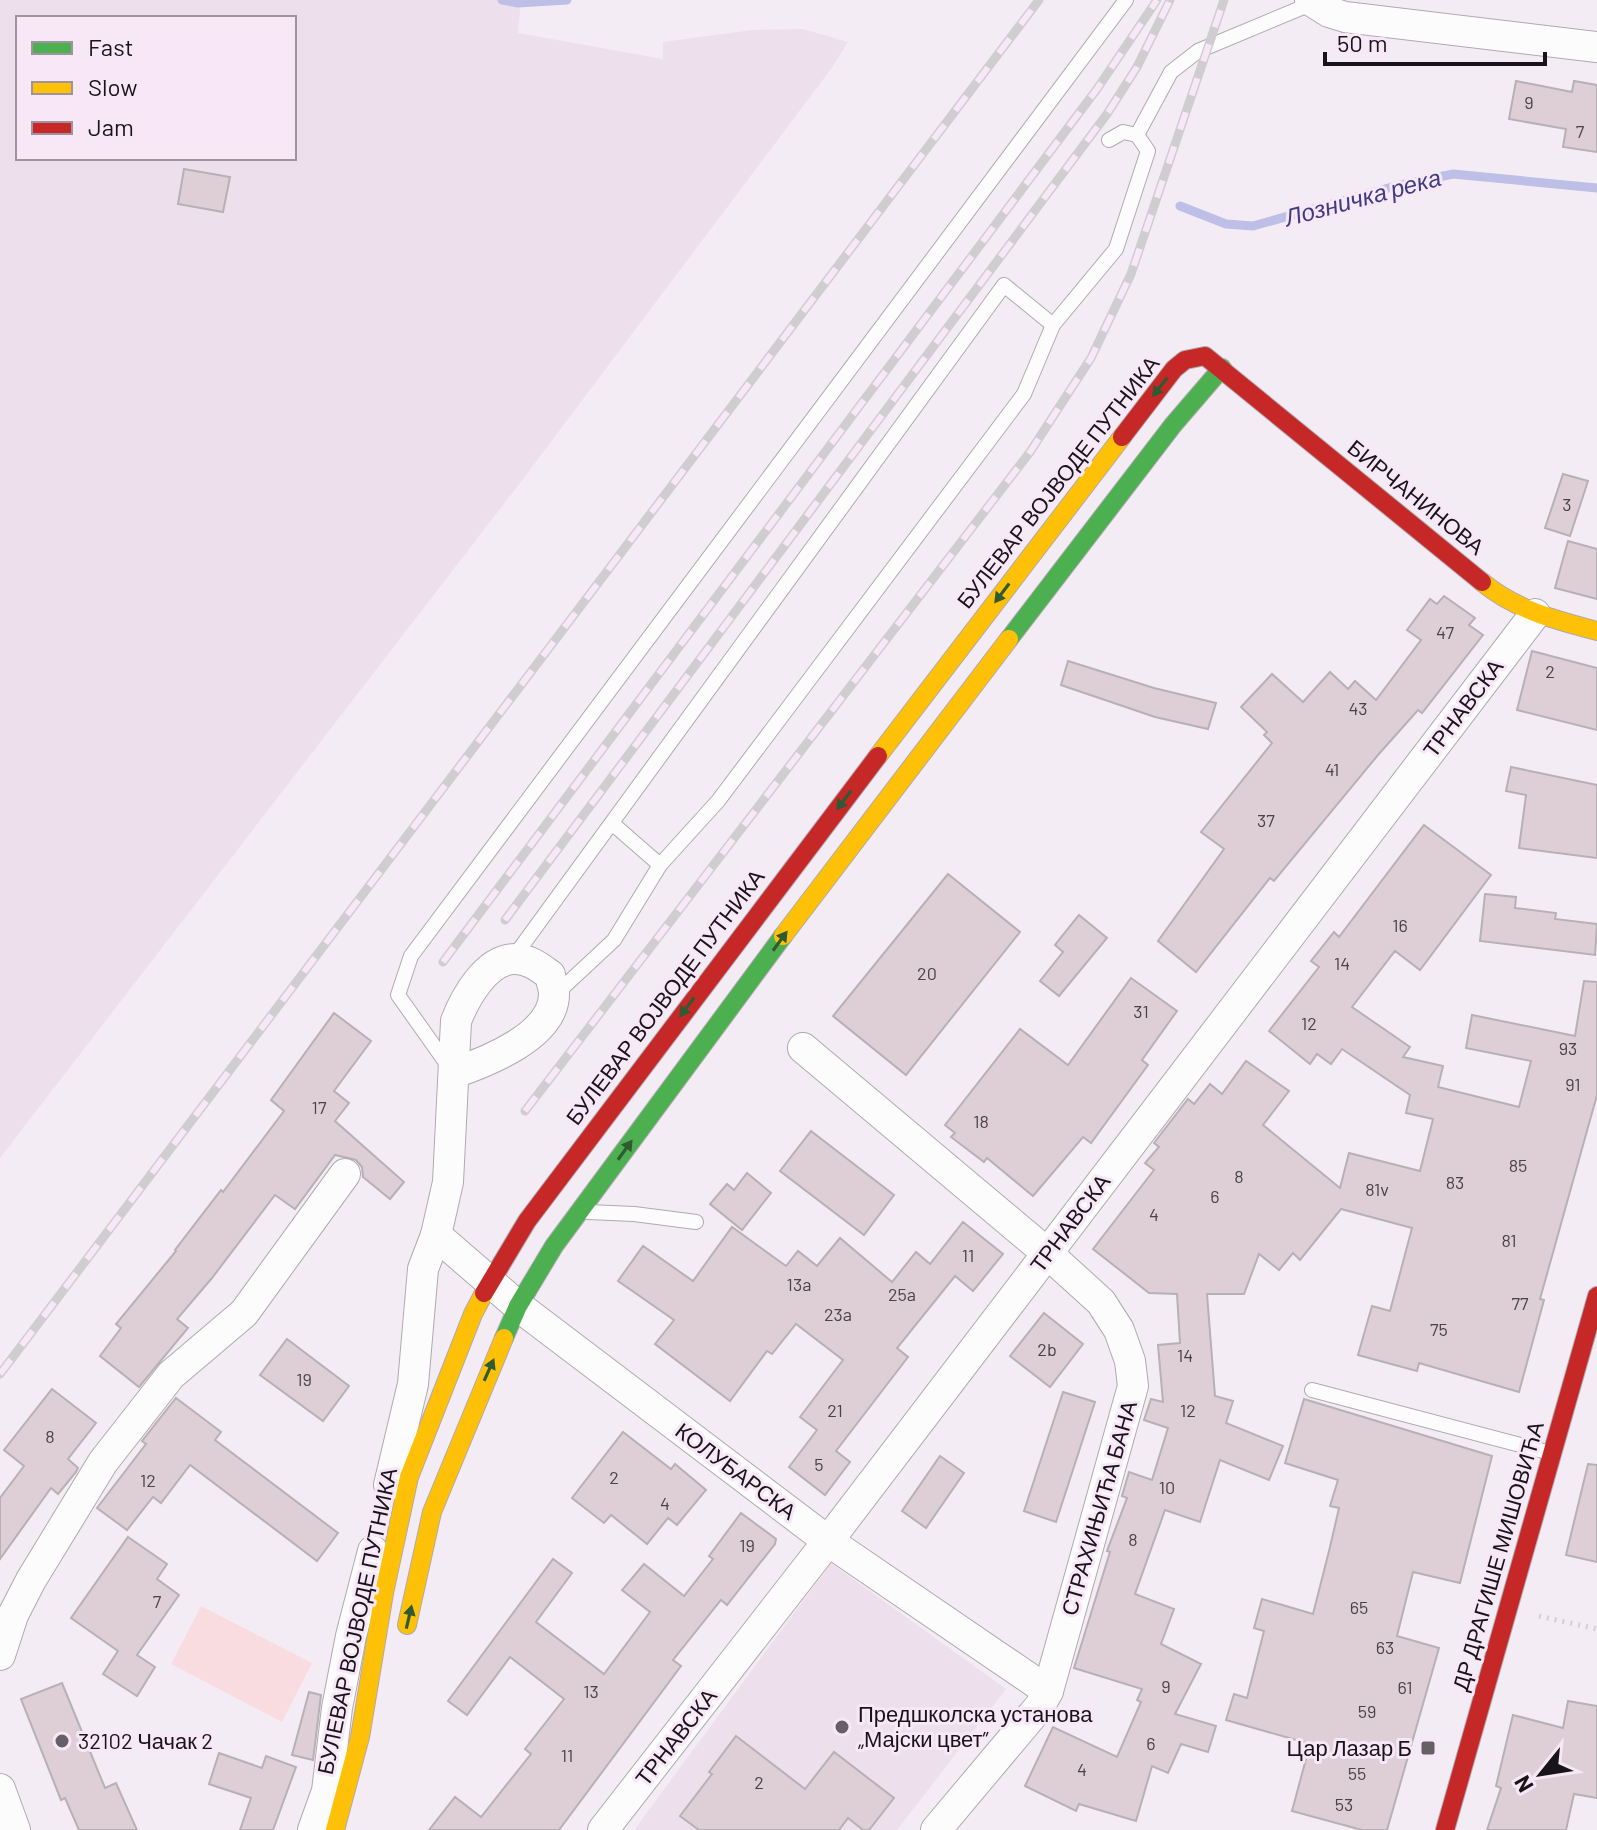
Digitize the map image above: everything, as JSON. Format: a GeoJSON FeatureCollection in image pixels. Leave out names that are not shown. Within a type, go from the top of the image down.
{"type":"FeatureCollection","features":[{"type":"Feature","properties":{"kind":"main road","name":"БУЛЕВАР ВОЈВОДЕ ПУТНИКА"},"geometry":{"type":"LineString","coordinates":[[335,1830],[360,1737],[384,1593],[409,1477],[473,1314],[527,1221],[1174,369],[1185,360],[1205,356],[1222,368]]}},
{"type":"Feature","properties":{"kind":"main road","name":"БИРЧАНИНОВА"},"geometry":{"type":"LineString","coordinates":[[1222,368],[1496,593],[1535,614],[1597,631]]}},
{"type":"Feature","properties":{"kind":"main road"},"geometry":{"type":"LineString","coordinates":[[402,1645],[432,1512],[518,1306],[554,1246],[829,874],[1173,425],[1222,368]]}},
{"type":"Feature","properties":{"kind":"main road","name":"ДР ДРАГИШЕ МИШОВИЋА"},"geometry":{"type":"LineString","coordinates":[[1445,1830],[1597,1296]]}},
{"type":"Feature","properties":{"kind":"street"},"geometry":{"type":"LineString","coordinates":[[1311,2],[1345,17],[1597,47]]}},
{"type":"Feature","properties":{"kind":"street","name":"ТРНАВСКА"},"geometry":{"type":"LineString","coordinates":[[603,1830],[828,1541],[1535,614]]}},
{"type":"Feature","properties":{"kind":"street"},"geometry":{"type":"LineString","coordinates":[[313,1830],[327,1791],[337,1708],[351,1636],[413,1384],[423,1269],[436,1235],[448,1182],[456,1021],[465,1000],[494,967],[513,958],[532,962],[550,975],[554,995],[548,1016],[530,1035],[482,1064],[454,1073]]}},
{"type":"Feature","properties":{"kind":"street","name":"СТРАХИЊИЋА БАНА"},"geometry":{"type":"LineString","coordinates":[[803,1048],[1101,1302],[1119,1330],[1130,1361],[1133,1386],[1048,1691],[1040,1706],[936,1830]]}},
{"type":"Feature","properties":{"kind":"street"},"geometry":{"type":"LineString","coordinates":[[0,1655],[13,1615],[31,1580],[103,1462],[171,1375],[244,1313],[345,1174]]}},
{"type":"Feature","properties":{"kind":"street","name":"КОЛУБАРСКА"},"geometry":{"type":"LineString","coordinates":[[436,1235],[518,1306],[828,1541],[1048,1691]]}},
{"type":"Feature","properties":{"kind":"street"},"geometry":{"type":"LineString","coordinates":[[0,1789],[15,1830]]}},
{"type":"Feature","properties":{"kind":"lane"},"geometry":{"type":"LineString","coordinates":[[454,1073],[398,995],[411,956],[1126,0]]}},
{"type":"Feature","properties":{"kind":"lane"},"geometry":{"type":"LineString","coordinates":[[1137,135],[1171,72],[1198,51],[1311,2]]}},
{"type":"Feature","properties":{"kind":"lane"},"geometry":{"type":"LineString","coordinates":[[554,995],[614,940],[660,865],[718,801],[1024,394],[1053,325],[1116,249],[1148,151],[1137,135],[1123,132],[1109,140]]}},
{"type":"Feature","properties":{"kind":"lane"},"geometry":{"type":"LineString","coordinates":[[513,958],[1004,285],[1053,325]]}},
{"type":"Feature","properties":{"kind":"lane"},"geometry":{"type":"LineString","coordinates":[[613,824],[660,865]]}},
{"type":"Feature","properties":{"kind":"lane"},"geometry":{"type":"LineString","coordinates":[[580,1212],[634,1214],[696,1222]]}},
{"type":"Feature","properties":{"kind":"lane"},"geometry":{"type":"LineString","coordinates":[[1312,1390],[1552,1453]]}},
{"type":"Feature","properties":{"kind":"path"},"geometry":{"type":"LineString","coordinates":[[1537,1615],[1597,1629]]}},
{"type":"Feature","properties":{"kind":"shaded area"},"geometry":{"type":"Polygon","coordinates":[[[0,0],[521,0],[518,33],[663,59],[663,42],[752,30],[803,29],[848,42],[831,69],[520,483],[0,1158],[0,0]]]}},
{"type":"Feature","properties":{"kind":"shaded area","name":"Предшколска установа „Мајски цвет”"},"geometry":{"type":"Polygon","coordinates":[[[831,1563],[1006,1689],[897,1830],[634,1830],[831,1563]]]}},
{"type":"Feature","properties":{"kind":"shaded area"},"geometry":{"type":"Polygon","coordinates":[[[201,1606],[312,1663],[282,1722],[171,1664],[201,1606]]]}},
{"type":"Feature","properties":{"kind":"building"},"geometry":{"type":"Polygon","coordinates":[[[1516,81],[1572,92],[1574,81],[1597,85],[1597,152],[1563,147],[1566,129],[1509,119],[1516,81]]]}},
{"type":"Feature","properties":{"kind":"building"},"geometry":{"type":"Polygon","coordinates":[[[184,169],[230,177],[223,212],[178,204],[184,169]]]}},
{"type":"Feature","properties":{"kind":"building"},"geometry":{"type":"Polygon","coordinates":[[[1563,474],[1588,481],[1570,536],[1545,528],[1563,474]]]}},
{"type":"Feature","properties":{"kind":"building"},"geometry":{"type":"Polygon","coordinates":[[[1568,541],[1597,549],[1597,599],[1555,588],[1568,541]]]}},
{"type":"Feature","properties":{"kind":"building"},"geometry":{"type":"Polygon","coordinates":[[[1444,596],[1475,618],[1469,625],[1483,635],[1422,713],[1418,710],[1378,755],[1274,881],[1270,878],[1196,972],[1158,941],[1224,849],[1201,832],[1272,743],[1264,735],[1267,732],[1241,707],[1272,674],[1303,702],[1330,672],[1348,689],[1355,681],[1376,700],[1421,640],[1407,630],[1430,599],[1437,604],[1444,596]]]}},
{"type":"Feature","properties":{"kind":"building"},"geometry":{"type":"Polygon","coordinates":[[[1532,651],[1597,668],[1597,730],[1517,710],[1532,651]]]}},
{"type":"Feature","properties":{"kind":"building"},"geometry":{"type":"Polygon","coordinates":[[[1068,661],[1154,688],[1216,703],[1208,729],[1155,717],[1061,685],[1068,661]]]}},
{"type":"Feature","properties":{"kind":"building"},"geometry":{"type":"Polygon","coordinates":[[[1511,767],[1597,785],[1597,858],[1519,848],[1526,795],[1506,791],[1511,767]]]}},
{"type":"Feature","properties":{"kind":"building"},"geometry":{"type":"Polygon","coordinates":[[[1424,825],[1491,875],[1420,970],[1395,951],[1352,1007],[1410,1047],[1403,1057],[1443,1066],[1438,1087],[1519,1107],[1531,1061],[1466,1048],[1472,1015],[1575,1036],[1584,981],[1597,982],[1597,1095],[1540,1299],[1544,1300],[1519,1392],[1419,1363],[1417,1371],[1358,1355],[1372,1306],[1390,1311],[1412,1228],[1341,1209],[1300,1260],[1293,1253],[1279,1270],[1259,1254],[1244,1294],[1207,1294],[1215,1396],[1233,1401],[1226,1423],[1283,1446],[1269,1480],[1220,1460],[1200,1522],[1165,1510],[1135,1594],[1174,1609],[1161,1644],[1201,1664],[1175,1714],[1216,1726],[1208,1752],[1181,1744],[1168,1773],[1152,1766],[1136,1821],[1079,1804],[1076,1811],[1025,1786],[1053,1727],[1117,1757],[1141,1702],[1137,1700],[1142,1689],[1074,1668],[1110,1552],[1107,1551],[1127,1498],[1122,1496],[1129,1472],[1152,1480],[1168,1428],[1144,1420],[1151,1399],[1163,1402],[1158,1345],[1180,1343],[1177,1294],[1149,1293],[1093,1249],[1154,1170],[1145,1163],[1159,1147],[1154,1143],[1188,1099],[1194,1104],[1210,1084],[1222,1094],[1246,1061],[1289,1091],[1263,1125],[1340,1188],[1349,1153],[1420,1171],[1433,1119],[1406,1113],[1410,1095],[1342,1049],[1331,1064],[1317,1054],[1310,1064],[1269,1031],[1319,967],[1311,961],[1334,932],[1339,937],[1424,825]]]}},
{"type":"Feature","properties":{"kind":"building"},"geometry":{"type":"Polygon","coordinates":[[[948,874],[1020,932],[906,1075],[833,1016],[948,874]]]}},
{"type":"Feature","properties":{"kind":"building"},"geometry":{"type":"Polygon","coordinates":[[[1485,894],[1516,897],[1515,908],[1556,913],[1555,919],[1597,924],[1595,955],[1480,941],[1485,894]]]}},
{"type":"Feature","properties":{"kind":"building"},"geometry":{"type":"Polygon","coordinates":[[[1079,915],[1107,938],[1059,996],[1040,981],[1063,952],[1055,945],[1079,915]]]}},
{"type":"Feature","properties":{"kind":"building"},"geometry":{"type":"Polygon","coordinates":[[[1131,978],[1177,1011],[1142,1060],[1148,1065],[1091,1143],[1083,1137],[1033,1196],[987,1158],[984,1162],[951,1137],[955,1133],[945,1125],[1020,1029],[1068,1065],[1131,978]]]}},
{"type":"Feature","properties":{"kind":"building"},"geometry":{"type":"Polygon","coordinates":[[[334,1013],[371,1041],[334,1091],[349,1103],[335,1121],[404,1182],[390,1199],[363,1177],[362,1167],[356,1160],[335,1155],[295,1209],[275,1195],[177,1319],[188,1328],[139,1387],[100,1356],[121,1328],[116,1324],[284,1111],[271,1100],[334,1013]]]}},
{"type":"Feature","properties":{"kind":"building"},"geometry":{"type":"Polygon","coordinates":[[[811,1131],[894,1195],[864,1235],[780,1171],[811,1131]]]}},
{"type":"Feature","properties":{"kind":"building"},"geometry":{"type":"Polygon","coordinates":[[[747,1173],[771,1193],[742,1230],[710,1204],[727,1184],[734,1190],[747,1173]]]}},
{"type":"Feature","properties":{"kind":"building"},"geometry":{"type":"Polygon","coordinates":[[[963,1222],[1003,1254],[973,1291],[955,1276],[897,1348],[908,1357],[836,1451],[850,1462],[825,1495],[789,1467],[817,1430],[800,1417],[843,1360],[796,1324],[772,1354],[767,1351],[730,1401],[655,1344],[674,1320],[618,1281],[643,1246],[693,1281],[732,1227],[786,1266],[798,1251],[817,1266],[840,1238],[892,1282],[916,1252],[930,1264],[963,1222]]]}},
{"type":"Feature","properties":{"kind":"building"},"geometry":{"type":"Polygon","coordinates":[[[1044,1313],[1083,1344],[1050,1387],[1010,1356],[1044,1313]]]}},
{"type":"Feature","properties":{"kind":"building"},"geometry":{"type":"Polygon","coordinates":[[[287,1339],[349,1386],[323,1421],[260,1375],[287,1339]]]}},
{"type":"Feature","properties":{"kind":"building"},"geometry":{"type":"Polygon","coordinates":[[[52,1389],[96,1423],[68,1459],[78,1468],[76,1472],[58,1494],[51,1488],[0,1559],[0,1498],[24,1466],[4,1450],[52,1389]]]}},
{"type":"Feature","properties":{"kind":"building"},"geometry":{"type":"Polygon","coordinates":[[[1063,1392],[1095,1402],[1056,1522],[1024,1511],[1063,1392]]]}},
{"type":"Feature","properties":{"kind":"building"},"geometry":{"type":"Polygon","coordinates":[[[176,1398],[221,1432],[215,1440],[338,1533],[317,1561],[190,1465],[161,1503],[153,1497],[127,1530],[97,1508],[146,1444],[142,1441],[176,1398]]]}},
{"type":"Feature","properties":{"kind":"building"},"geometry":{"type":"Polygon","coordinates":[[[1304,1399],[1492,1456],[1460,1583],[1413,1572],[1397,1636],[1439,1648],[1387,1830],[1362,1830],[1292,1811],[1310,1744],[1226,1720],[1234,1694],[1247,1698],[1264,1631],[1254,1628],[1262,1599],[1313,1614],[1330,1547],[1339,1508],[1330,1506],[1338,1480],[1285,1463],[1304,1399]]]}},
{"type":"Feature","properties":{"kind":"building"},"geometry":{"type":"Polygon","coordinates":[[[623,1432],[671,1469],[675,1464],[706,1490],[677,1525],[668,1518],[647,1544],[611,1515],[604,1523],[572,1498],[623,1432]]]}},
{"type":"Feature","properties":{"kind":"building"},"geometry":{"type":"Polygon","coordinates":[[[940,1456],[964,1473],[926,1528],[902,1511],[940,1456]]]}},
{"type":"Feature","properties":{"kind":"building"},"geometry":{"type":"Polygon","coordinates":[[[1588,1464],[1597,1465],[1597,1562],[1566,1555],[1588,1464]]]}},
{"type":"Feature","properties":{"kind":"building"},"geometry":{"type":"Polygon","coordinates":[[[741,1513],[776,1539],[775,1544],[727,1605],[721,1600],[673,1660],[681,1666],[559,1830],[429,1830],[455,1797],[481,1817],[531,1754],[525,1749],[564,1699],[510,1657],[467,1715],[448,1701],[553,1559],[572,1573],[536,1622],[604,1674],[650,1612],[622,1590],[644,1564],[684,1596],[713,1559],[709,1556],[741,1513]]]}},
{"type":"Feature","properties":{"kind":"building"},"geometry":{"type":"Polygon","coordinates":[[[128,1537],[167,1564],[157,1579],[179,1595],[137,1655],[155,1667],[137,1696],[103,1674],[118,1651],[71,1618],[128,1537]]]}},
{"type":"Feature","properties":{"kind":"building","name":"32102 Чачак 2"},"geometry":{"type":"Polygon","coordinates":[[[62,1683],[105,1788],[116,1783],[137,1830],[79,1830],[65,1798],[61,1800],[21,1699],[62,1683]]]}},
{"type":"Feature","properties":{"kind":"building"},"geometry":{"type":"Polygon","coordinates":[[[309,1692],[321,1695],[313,1760],[292,1755],[309,1692]]]}},
{"type":"Feature","properties":{"kind":"building"},"geometry":{"type":"Polygon","coordinates":[[[1568,1701],[1597,1706],[1597,1798],[1574,1794],[1566,1830],[1487,1830],[1501,1788],[1496,1786],[1513,1715],[1563,1728],[1568,1701]]]}},
{"type":"Feature","properties":{"kind":"building"},"geometry":{"type":"Polygon","coordinates":[[[736,1736],[805,1789],[834,1752],[894,1798],[869,1830],[863,1830],[848,1818],[839,1830],[699,1830],[680,1816],[736,1736]]]}},
{"type":"Feature","properties":{"kind":"building"},"geometry":{"type":"Polygon","coordinates":[[[219,1753],[262,1768],[266,1756],[296,1767],[273,1830],[240,1830],[251,1798],[209,1784],[219,1753]]]}},
{"type":"Feature","properties":{"kind":"waterway","name":"Лозничка река"},"geometry":{"type":"LineString","coordinates":[[502,0],[518,3],[567,0]]}},
{"type":"Feature","properties":{"kind":"waterway","name":"Лозничка река"},"geometry":{"type":"LineString","coordinates":[[1180,206],[1226,224],[1253,226],[1392,187],[1453,174],[1597,188]]}},
{"type":"Feature","properties":{"kind":"railway"},"geometry":{"type":"LineString","coordinates":[[0,1374],[1039,0]]}},
{"type":"Feature","properties":{"kind":"railway"},"geometry":{"type":"LineString","coordinates":[[443,962],[1097,89],[1157,0]]}},
{"type":"Feature","properties":{"kind":"railway"},"geometry":{"type":"LineString","coordinates":[[505,920],[1107,114],[1137,67],[1170,0]]}},
{"type":"Feature","properties":{"kind":"railway"},"geometry":{"type":"LineString","coordinates":[[525,1111],[1030,452],[1091,358],[1131,274],[1224,0]]}},
{"type":"Feature","properties":{"kind":"traffic: fast"},"geometry":{"type":"LineString","coordinates":[[1009,639],[1173,425],[1222,368]]}},
{"type":"Feature","properties":{"kind":"traffic: fast"},"geometry":{"type":"LineString","coordinates":[[504,1338],[518,1306],[554,1246],[783,936]]}},
{"type":"Feature","properties":{"kind":"traffic: slow"},"geometry":{"type":"LineString","coordinates":[[878,756],[1122,437]]}},
{"type":"Feature","properties":{"kind":"traffic: slow"},"geometry":{"type":"LineString","coordinates":[[1482,582],[1522,607],[1597,631]]}},
{"type":"Feature","properties":{"kind":"traffic: slow"},"geometry":{"type":"LineString","coordinates":[[783,936],[1009,639]]}},
{"type":"Feature","properties":{"kind":"traffic: slow"},"geometry":{"type":"LineString","coordinates":[[335,1830],[360,1737],[384,1593],[409,1477],[484,1293]]}},
{"type":"Feature","properties":{"kind":"traffic: slow"},"geometry":{"type":"LineString","coordinates":[[407,1625],[432,1512],[504,1338]]}},
{"type":"Feature","properties":{"kind":"traffic: jam"},"geometry":{"type":"LineString","coordinates":[[1122,437],[1174,369],[1185,360],[1205,356],[1482,582]]}},
{"type":"Feature","properties":{"kind":"traffic: jam"},"geometry":{"type":"LineString","coordinates":[[484,1293],[527,1221],[878,756]]}},
{"type":"Feature","properties":{"kind":"traffic: jam"},"geometry":{"type":"LineString","coordinates":[[1445,1830],[1597,1296]]}},
{"type":"Feature","properties":{"kind":"place","name":"Предшколска установа „Мајски цвет”"},"geometry":{"type":"Point","coordinates":[842,1727]}},
{"type":"Feature","properties":{"kind":"place","name":"32102 Чачак 2"},"geometry":{"type":"Point","coordinates":[62,1741]}},
{"type":"Feature","properties":{"kind":"place","name":"Цар Лазар Б"},"geometry":{"type":"Point","coordinates":[1428,1748]}}]}
